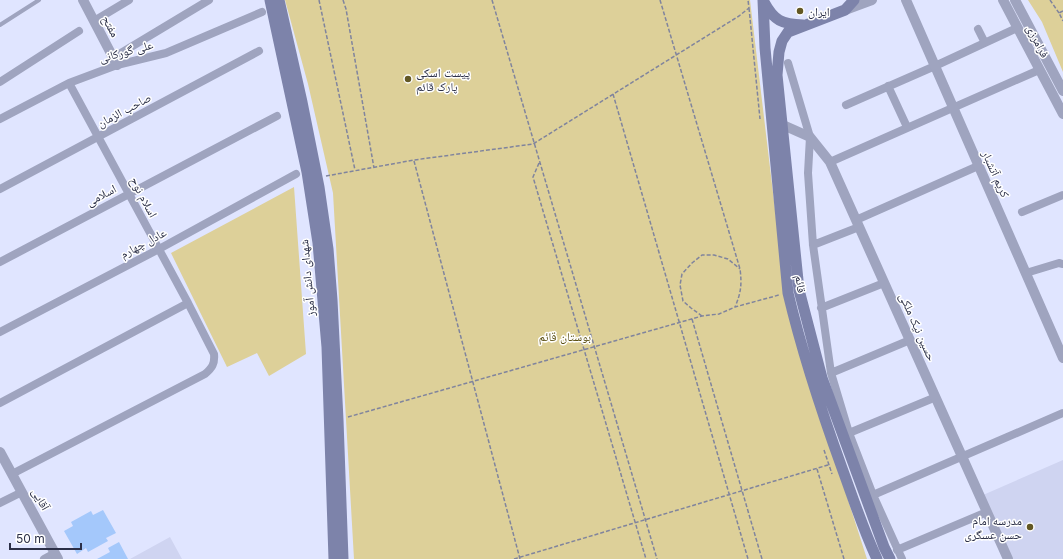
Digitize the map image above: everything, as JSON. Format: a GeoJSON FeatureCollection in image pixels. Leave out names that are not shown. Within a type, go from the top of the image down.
{"type":"FeatureCollection","features":[{"type":"Feature","properties":{"kind":"main road","name":"شهدای دانش آموز"},"geometry":{"type":"LineString","coordinates":[[270,0],[307,172],[318,243],[327,347],[334,559]]}},
{"type":"Feature","properties":{"kind":"main road"},"geometry":{"type":"LineString","coordinates":[[279,0],[316,171],[328,249],[338,420],[343,559]]}},
{"type":"Feature","properties":{"kind":"main road"},"geometry":{"type":"LineString","coordinates":[[763,0],[770,13],[778,20],[788,24],[807,25]]}},
{"type":"Feature","properties":{"kind":"main road","name":"قائم"},"geometry":{"type":"LineString","coordinates":[[763,0],[766,63],[788,293],[813,384],[866,535],[877,559]]}},
{"type":"Feature","properties":{"kind":"main road"},"geometry":{"type":"LineString","coordinates":[[845,10],[854,0]]}},
{"type":"Feature","properties":{"kind":"main road","name":"قائم"},"geometry":{"type":"LineString","coordinates":[[845,10],[788,32],[782,41],[779,52],[777,75],[799,290],[822,378],[884,547],[893,555]]}},
{"type":"Feature","properties":{"kind":"street","name":"مفتح"},"geometry":{"type":"LineString","coordinates":[[83,0],[117,65]]}},
{"type":"Feature","properties":{"kind":"street"},"geometry":{"type":"LineString","coordinates":[[94,21],[129,0]]}},
{"type":"Feature","properties":{"kind":"street"},"geometry":{"type":"LineString","coordinates":[[117,65],[121,53],[209,0]]}},
{"type":"Feature","properties":{"kind":"street"},"geometry":{"type":"LineString","coordinates":[[845,10],[872,0]]}},
{"type":"Feature","properties":{"kind":"street","name":"کریم آتشبار"},"geometry":{"type":"LineString","coordinates":[[906,0],[1063,358]]}},
{"type":"Feature","properties":{"kind":"street","name":"فرامرزی"},"geometry":{"type":"LineString","coordinates":[[1003,0],[1063,114]]}},
{"type":"Feature","properties":{"kind":"street","name":"فرامرزی"},"geometry":{"type":"LineString","coordinates":[[1014,0],[1063,91]]}},
{"type":"Feature","properties":{"kind":"street","name":"علی گورکانی"},"geometry":{"type":"LineString","coordinates":[[0,119],[69,82],[117,65],[166,53],[262,12]]}},
{"type":"Feature","properties":{"kind":"street"},"geometry":{"type":"LineString","coordinates":[[978,28],[985,43]]}},
{"type":"Feature","properties":{"kind":"street"},"geometry":{"type":"LineString","coordinates":[[846,105],[1017,28]]}},
{"type":"Feature","properties":{"kind":"street"},"geometry":{"type":"LineString","coordinates":[[0,82],[79,31]]}},
{"type":"Feature","properties":{"kind":"street","name":"صاحب الزمان"},"geometry":{"type":"LineString","coordinates":[[0,189],[259,51]]}},
{"type":"Feature","properties":{"kind":"street"},"geometry":{"type":"LineString","coordinates":[[788,63],[810,137],[808,173],[813,245],[831,373],[849,433],[873,494],[893,555],[902,559]]}},
{"type":"Feature","properties":{"kind":"street"},"geometry":{"type":"LineString","coordinates":[[830,162],[1039,70]]}},
{"type":"Feature","properties":{"kind":"street","name":"اسلام نوح"},"geometry":{"type":"LineString","coordinates":[[12,474],[205,374],[213,367],[214,354],[69,82]]}},
{"type":"Feature","properties":{"kind":"street"},"geometry":{"type":"LineString","coordinates":[[888,86],[907,127]]}},
{"type":"Feature","properties":{"kind":"street","name":"اسلامی"},"geometry":{"type":"LineString","coordinates":[[0,262],[277,116]]}},
{"type":"Feature","properties":{"kind":"street","name":"حسین نیک ملکی"},"geometry":{"type":"LineString","coordinates":[[783,125],[810,137],[830,162],[1008,559]]}},
{"type":"Feature","properties":{"kind":"street"},"geometry":{"type":"LineString","coordinates":[[813,245],[978,166]]}},
{"type":"Feature","properties":{"kind":"street","name":"عادل چهارم"},"geometry":{"type":"LineString","coordinates":[[0,332],[159,249],[296,174]]}},
{"type":"Feature","properties":{"kind":"street"},"geometry":{"type":"LineString","coordinates":[[1022,212],[1063,195]]}},
{"type":"Feature","properties":{"kind":"street"},"geometry":{"type":"LineString","coordinates":[[1026,273],[1059,263],[1063,264]]}},
{"type":"Feature","properties":{"kind":"street"},"geometry":{"type":"LineString","coordinates":[[821,308],[884,282]]}},
{"type":"Feature","properties":{"kind":"street"},"geometry":{"type":"LineString","coordinates":[[0,403],[188,303]]}},
{"type":"Feature","properties":{"kind":"street"},"geometry":{"type":"LineString","coordinates":[[831,373],[910,340]]}},
{"type":"Feature","properties":{"kind":"street"},"geometry":{"type":"LineString","coordinates":[[849,433],[936,397]]}},
{"type":"Feature","properties":{"kind":"street"},"geometry":{"type":"LineString","coordinates":[[873,494],[1063,413]]}},
{"type":"Feature","properties":{"kind":"street","name":"آقایی"},"geometry":{"type":"LineString","coordinates":[[0,452],[57,556]]}},
{"type":"Feature","properties":{"kind":"street"},"geometry":{"type":"LineString","coordinates":[[0,503],[22,492]]}},
{"type":"Feature","properties":{"kind":"street"},"geometry":{"type":"LineString","coordinates":[[893,555],[987,512]]}},
{"type":"Feature","properties":{"kind":"street"},"geometry":{"type":"LineString","coordinates":[[44,559],[57,556]]}},
{"type":"Feature","properties":{"kind":"lane"},"geometry":{"type":"LineString","coordinates":[[0,25],[39,0]]}},
{"type":"Feature","properties":{"kind":"path"},"geometry":{"type":"LineString","coordinates":[[319,0],[355,171]]}},
{"type":"Feature","properties":{"kind":"path"},"geometry":{"type":"LineString","coordinates":[[343,0],[348,17],[374,168]]}},
{"type":"Feature","properties":{"kind":"path"},"geometry":{"type":"LineString","coordinates":[[492,0],[533,144],[658,559]]}},
{"type":"Feature","properties":{"kind":"path"},"geometry":{"type":"LineString","coordinates":[[660,0],[740,269],[742,282],[740,294],[735,307]]}},
{"type":"Feature","properties":{"kind":"path"},"geometry":{"type":"LineString","coordinates":[[326,176],[414,160],[533,144],[739,16],[749,8],[748,0]]}},
{"type":"Feature","properties":{"kind":"path"},"geometry":{"type":"LineString","coordinates":[[1050,0],[1063,20]]}},
{"type":"Feature","properties":{"kind":"path"},"geometry":{"type":"LineString","coordinates":[[1059,14],[1063,12]]}},
{"type":"Feature","properties":{"kind":"path"},"geometry":{"type":"LineString","coordinates":[[613,94],[748,559]]}},
{"type":"Feature","properties":{"kind":"path"},"geometry":{"type":"LineString","coordinates":[[414,160],[520,558]]}},
{"type":"Feature","properties":{"kind":"path"},"geometry":{"type":"LineString","coordinates":[[539,163],[533,177],[646,559]]}},
{"type":"Feature","properties":{"kind":"path"},"geometry":{"type":"LineString","coordinates":[[702,316],[682,300],[680,285],[682,274],[702,255],[714,255],[728,259],[740,269]]}},
{"type":"Feature","properties":{"kind":"path"},"geometry":{"type":"LineString","coordinates":[[347,418],[679,322],[702,316],[719,314],[735,307],[788,293]]}},
{"type":"Feature","properties":{"kind":"path"},"geometry":{"type":"LineString","coordinates":[[692,319],[762,559]]}},
{"type":"Feature","properties":{"kind":"path"},"geometry":{"type":"LineString","coordinates":[[514,559],[840,462]]}},
{"type":"Feature","properties":{"kind":"path"},"geometry":{"type":"LineString","coordinates":[[816,469],[844,559]]}},
{"type":"Feature","properties":{"kind":"shaded area","name":"مدرسه امام حسن عسگری"},"geometry":{"type":"Polygon","coordinates":[[[1063,460],[1063,559],[1011,559],[983,495],[1063,460]]]}},
{"type":"Feature","properties":{"kind":"shaded area"},"geometry":{"type":"Polygon","coordinates":[[[170,537],[182,559],[130,559],[170,537]]]}},
{"type":"Feature","properties":{"kind":"green space","name":"بوستان قائم"},"geometry":{"type":"Polygon","coordinates":[[[285,0],[750,0],[787,310],[867,559],[354,559],[333,193],[308,84],[285,0]]]}},
{"type":"Feature","properties":{"kind":"green space"},"geometry":{"type":"Polygon","coordinates":[[[1028,0],[1063,0],[1063,72],[1042,22],[1028,0]]]}},
{"type":"Feature","properties":{"kind":"green space"},"geometry":{"type":"Polygon","coordinates":[[[294,187],[306,354],[269,376],[257,353],[227,367],[171,253],[294,187]]]}},
{"type":"Feature","properties":{"kind":"building"},"geometry":{"type":"Polygon","coordinates":[[[103,510],[116,533],[106,538],[108,541],[88,552],[86,548],[77,554],[64,531],[73,526],[71,522],[91,511],[93,515],[103,510]]]}},
{"type":"Feature","properties":{"kind":"building"},"geometry":{"type":"Polygon","coordinates":[[[119,542],[128,559],[97,559],[110,552],[108,548],[119,542]]]}},
{"type":"Feature","properties":{"kind":"place","name":"ایران"},"geometry":{"type":"Point","coordinates":[800,11]}},
{"type":"Feature","properties":{"kind":"place","name":"پیست اسکی پارک قائم"},"geometry":{"type":"Point","coordinates":[408,79]}},
{"type":"Feature","properties":{"kind":"place","name":"مدرسه امام حسن عسگری"},"geometry":{"type":"Point","coordinates":[1030,527]}}]}
